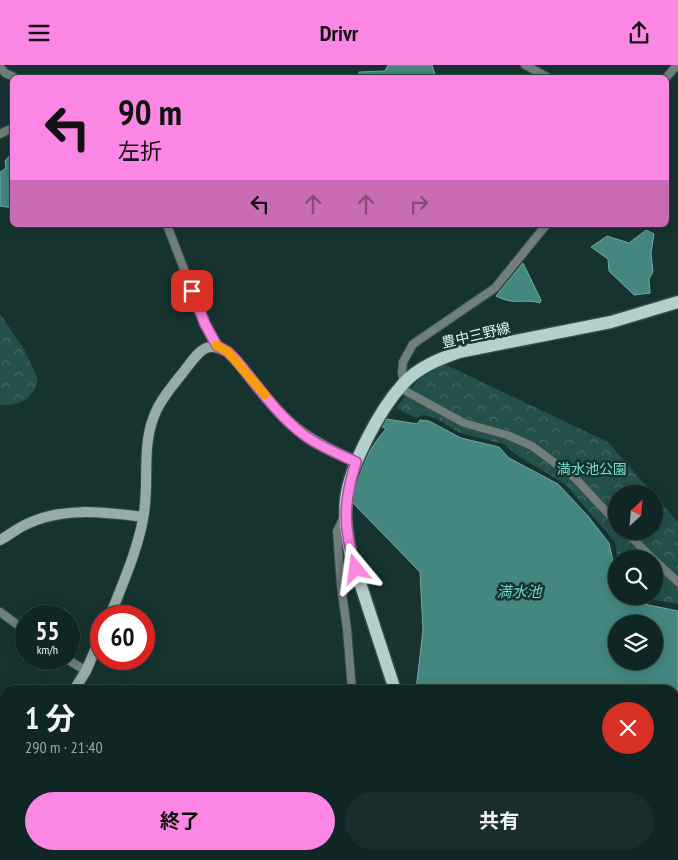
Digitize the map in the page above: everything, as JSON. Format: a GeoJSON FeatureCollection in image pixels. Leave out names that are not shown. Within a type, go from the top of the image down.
{"type":"FeatureCollection","features":[{"type":"Feature","properties":{"kind":"main road","name":"豊中三野線"},"geometry":{"type":"LineString","coordinates":[[393,685],[350,552],[347,532],[346,497],[356,462],[382,415],[402,385],[428,365],[458,352],[611,322],[678,302]]}},
{"type":"Feature","properties":{"kind":"street"},"geometry":{"type":"LineString","coordinates":[[525,65],[543,75]]}},
{"type":"Feature","properties":{"kind":"street"},"geometry":{"type":"LineString","coordinates":[[669,75],[677,65]]}},
{"type":"Feature","properties":{"kind":"street"},"geometry":{"type":"LineString","coordinates":[[0,67],[10,75]]}},
{"type":"Feature","properties":{"kind":"street"},"geometry":{"type":"LineString","coordinates":[[168,227],[205,324],[217,346]]}},
{"type":"Feature","properties":{"kind":"street"},"geometry":{"type":"LineString","coordinates":[[544,227],[494,289],[413,344],[403,362],[402,385],[464,423],[507,435],[532,446],[575,478],[608,513]]}},
{"type":"Feature","properties":{"kind":"street"},"geometry":{"type":"LineString","coordinates":[[114,605],[144,517],[148,437],[154,416],[164,398],[203,349],[217,346],[228,352],[286,419],[298,430],[321,445],[356,462]]}},
{"type":"Feature","properties":{"kind":"street"},"geometry":{"type":"LineString","coordinates":[[0,540],[24,525],[48,516],[74,512],[111,513],[144,517]]}},
{"type":"Feature","properties":{"kind":"street"},"geometry":{"type":"LineString","coordinates":[[346,513],[337,531],[352,685]]}},
{"type":"Feature","properties":{"kind":"street"},"geometry":{"type":"LineString","coordinates":[[634,540],[644,550]]}},
{"type":"Feature","properties":{"kind":"street"},"geometry":{"type":"LineString","coordinates":[[663,568],[678,582]]}},
{"type":"Feature","properties":{"kind":"street"},"geometry":{"type":"LineString","coordinates":[[0,612],[15,623]]}},
{"type":"Feature","properties":{"kind":"street"},"geometry":{"type":"LineString","coordinates":[[77,685],[90,662]]}},
{"type":"Feature","properties":{"kind":"street"},"geometry":{"type":"LineString","coordinates":[[80,667],[86,671]]}},
{"type":"Feature","properties":{"kind":"green space"},"geometry":{"type":"Polygon","coordinates":[[[0,314],[24,349],[38,379],[33,392],[25,400],[7,405],[0,405],[0,314]]]}},
{"type":"Feature","properties":{"kind":"green space","name":"満水池公園"},"geometry":{"type":"Polygon","coordinates":[[[442,363],[608,442],[645,485],[608,485],[608,534],[566,485],[512,452],[504,444],[460,433],[435,418],[423,415],[416,418],[396,408],[421,376],[442,363]]]}},
{"type":"Feature","properties":{"kind":"green space","name":"満水池公園"},"geometry":{"type":"Polygon","coordinates":[[[663,505],[678,522],[678,604],[663,602],[663,550],[616,550],[613,540],[663,540],[663,505]]]}},
{"type":"Feature","properties":{"kind":"water"},"geometry":{"type":"Polygon","coordinates":[[[388,65],[432,65],[435,75],[359,75],[359,72],[385,71],[388,65]]]}},
{"type":"Feature","properties":{"kind":"water"},"geometry":{"type":"Polygon","coordinates":[[[10,155],[10,208],[0,206],[0,172],[6,168],[5,161],[10,155]]]}},
{"type":"Feature","properties":{"kind":"water"},"geometry":{"type":"Polygon","coordinates":[[[646,230],[654,234],[651,253],[653,272],[649,279],[650,293],[634,295],[609,271],[608,259],[591,247],[607,236],[629,243],[646,230]]]}},
{"type":"Feature","properties":{"kind":"water"},"geometry":{"type":"Polygon","coordinates":[[[523,263],[541,300],[540,303],[508,301],[496,296],[523,263]]]}},
{"type":"Feature","properties":{"kind":"water","name":"満水池"},"geometry":{"type":"Polygon","coordinates":[[[387,419],[417,424],[420,420],[429,421],[461,438],[499,447],[509,458],[558,484],[588,516],[609,543],[611,550],[608,550],[608,605],[649,605],[678,611],[678,685],[417,685],[423,630],[420,572],[352,502],[364,464],[379,437],[386,429],[381,426],[387,419]]]}},
{"type":"Feature","properties":{"kind":"slow traffic"},"geometry":{"type":"LineString","coordinates":[[216,345],[228,352],[236,360],[265,395]]}},
{"type":"Feature","properties":{"kind":"route"},"geometry":{"type":"LineString","coordinates":[[192,291],[205,324],[217,346],[228,352],[236,360],[286,419],[305,435],[321,445],[356,462],[346,497],[346,513],[350,552],[356,569]]}}]}
